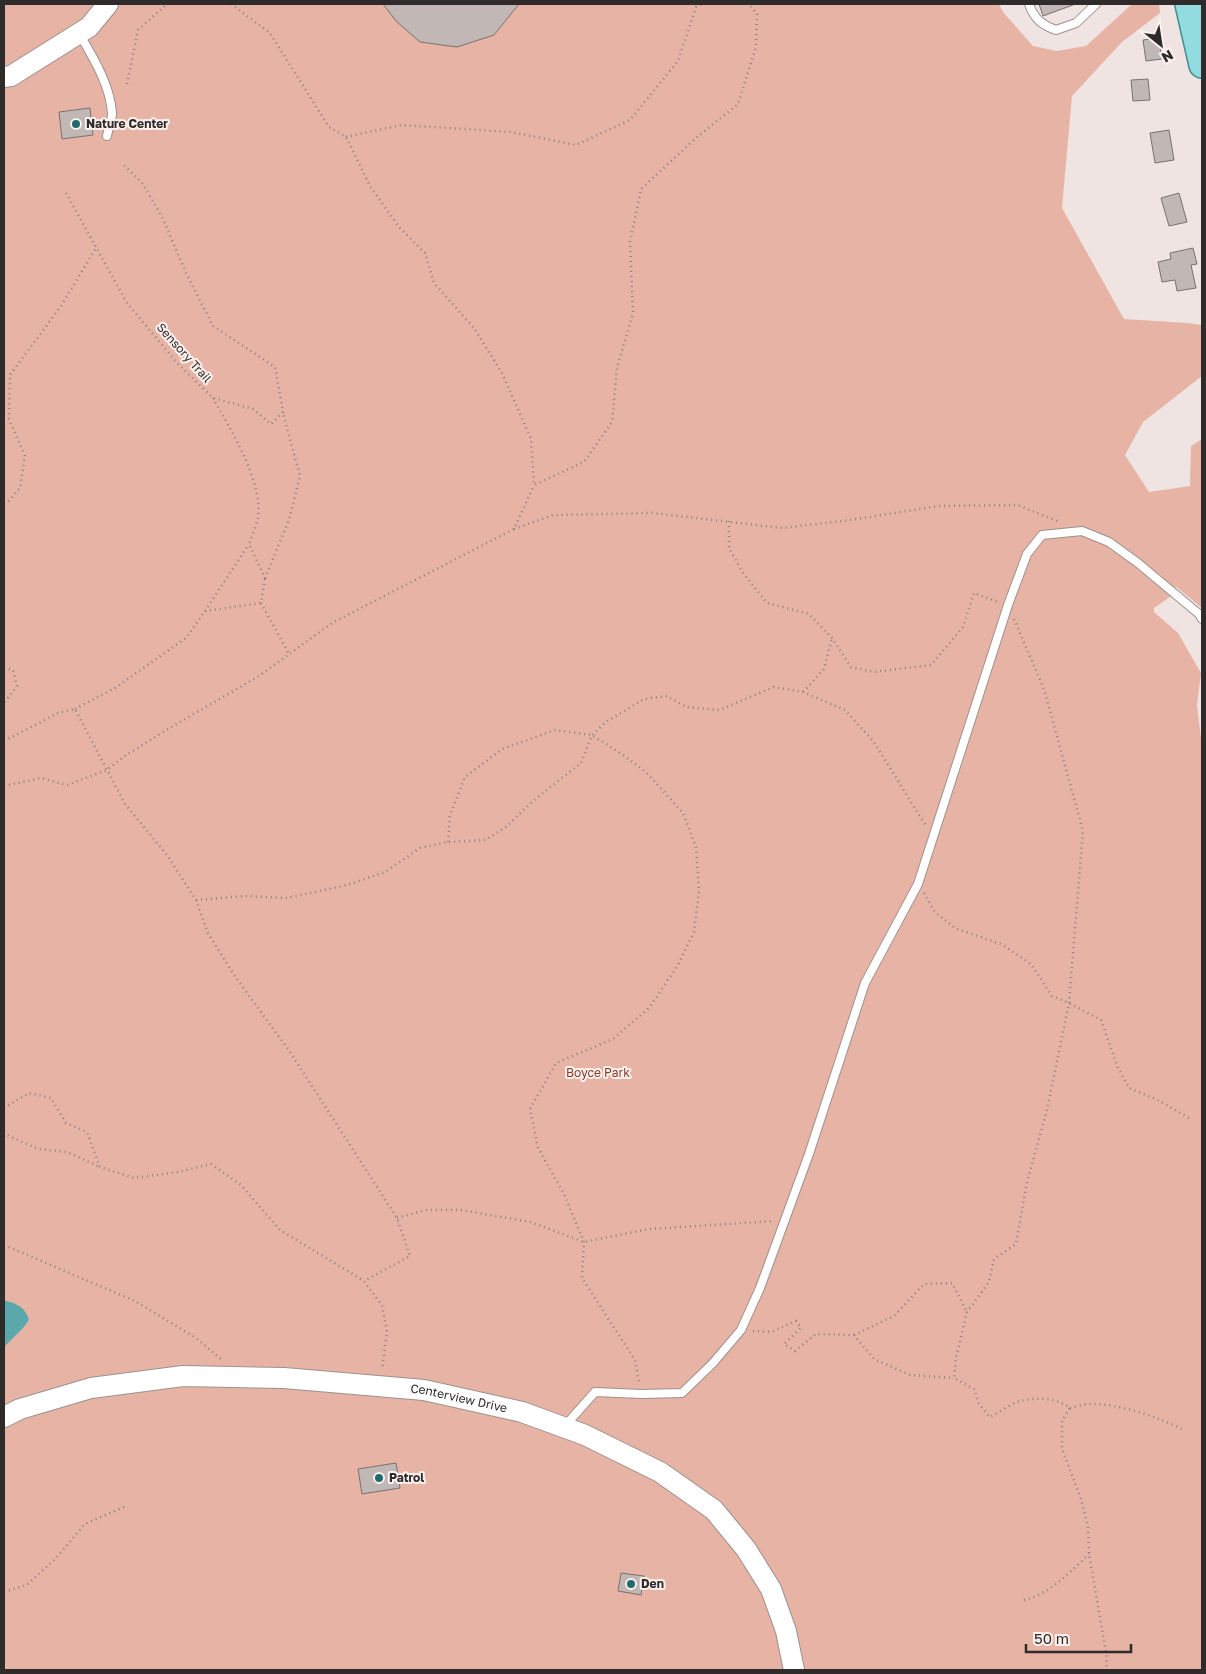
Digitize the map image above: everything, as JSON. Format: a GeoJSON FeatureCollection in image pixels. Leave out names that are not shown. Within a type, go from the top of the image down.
{"type":"FeatureCollection","features":[{"type":"Feature","properties":{"kind":"main road"},"geometry":{"type":"LineString","coordinates":[[1188,4],[1202,65]]}},
{"type":"Feature","properties":{"kind":"street"},"geometry":{"type":"LineString","coordinates":[[4,76],[11,76],[89,27],[108,4]]}},
{"type":"Feature","properties":{"kind":"street","name":"Centerview Drive"},"geometry":{"type":"LineString","coordinates":[[4,1417],[20,1409],[91,1388],[183,1376],[284,1378],[424,1390],[522,1412],[585,1435],[660,1472],[714,1510],[746,1549],[771,1589],[786,1631],[794,1670]]}},
{"type":"Feature","properties":{"kind":"lane"},"geometry":{"type":"LineString","coordinates":[[1029,4],[1032,12],[1042,24],[1056,30],[1076,22],[1096,4]]}},
{"type":"Feature","properties":{"kind":"lane"},"geometry":{"type":"LineString","coordinates":[[79,33],[96,63],[107,90],[112,115],[107,136]]}},
{"type":"Feature","properties":{"kind":"lane"},"geometry":{"type":"LineString","coordinates":[[564,1427],[595,1392],[682,1393],[713,1363],[740,1330],[760,1288],[809,1154],[865,983],[918,884],[1008,605],[1027,554],[1042,535],[1082,531],[1109,542],[1138,563],[1202,619]]}},
{"type":"Feature","properties":{"kind":"path"},"geometry":{"type":"LineString","coordinates":[[128,84],[138,30],[167,4]]}},
{"type":"Feature","properties":{"kind":"path"},"geometry":{"type":"LineString","coordinates":[[230,4],[270,33],[329,127],[346,137],[370,186],[399,227],[425,254],[434,283],[474,328],[502,373],[531,439],[534,485],[514,529]]}},
{"type":"Feature","properties":{"kind":"path"},"geometry":{"type":"LineString","coordinates":[[346,137],[401,125],[511,132],[576,145],[630,120],[678,62],[696,7],[702,4]]}},
{"type":"Feature","properties":{"kind":"path"},"geometry":{"type":"LineString","coordinates":[[534,485],[584,462],[612,422],[617,368],[633,312],[630,242],[641,189],[696,138],[738,104],[756,47],[757,14],[749,4]]}},
{"type":"Feature","properties":{"kind":"path"},"geometry":{"type":"LineString","coordinates":[[123,164],[143,184],[162,217],[186,273],[214,326],[275,367],[283,412],[300,476],[290,520],[265,578],[261,602],[289,654]]}},
{"type":"Feature","properties":{"kind":"path","name":"Sensory Trail"},"geometry":{"type":"LineString","coordinates":[[66,192],[127,303],[178,364],[213,398],[253,409],[271,424],[283,412]]}},
{"type":"Feature","properties":{"kind":"path"},"geometry":{"type":"LineString","coordinates":[[4,503],[8,502],[20,488],[25,456],[9,419],[10,375],[61,306],[96,248]]}},
{"type":"Feature","properties":{"kind":"path"},"geometry":{"type":"LineString","coordinates":[[4,741],[58,713],[76,709],[115,688],[186,638],[249,544],[258,518],[256,485],[242,451],[213,398]]}},
{"type":"Feature","properties":{"kind":"path"},"geometry":{"type":"LineString","coordinates":[[4,786],[41,778],[67,785],[108,770],[126,755],[259,676],[332,623],[514,529],[553,515],[652,513],[782,528],[850,520],[939,506],[1016,505],[1082,531]]}},
{"type":"Feature","properties":{"kind":"path"},"geometry":{"type":"LineString","coordinates":[[729,522],[729,548],[743,573],[767,603],[809,614],[832,638],[851,667],[874,672],[931,665],[963,627],[974,594],[1008,605],[1044,689],[1083,831],[1069,1003],[1047,1110],[1027,1182],[1016,1244],[994,1259],[989,1282],[967,1312],[956,1358],[954,1378]]}},
{"type":"Feature","properties":{"kind":"path"},"geometry":{"type":"LineString","coordinates":[[249,544],[265,578]]}},
{"type":"Feature","properties":{"kind":"path"},"geometry":{"type":"LineString","coordinates":[[205,611],[261,602]]}},
{"type":"Feature","properties":{"kind":"path"},"geometry":{"type":"LineString","coordinates":[[804,692],[824,670],[832,638]]}},
{"type":"Feature","properties":{"kind":"path"},"geometry":{"type":"LineString","coordinates":[[4,668],[13,670],[17,686],[4,703]]}},
{"type":"Feature","properties":{"kind":"path"},"geometry":{"type":"LineString","coordinates":[[196,900],[244,896],[287,898],[347,885],[385,872],[420,848],[448,842],[486,840],[507,826],[534,800],[581,763],[592,735],[606,722],[644,699],[667,696],[686,707],[719,710],[774,687],[804,692],[845,710],[874,742],[933,838]]}},
{"type":"Feature","properties":{"kind":"path"},"geometry":{"type":"LineString","coordinates":[[76,709],[125,804],[167,855],[196,900],[208,933],[290,1052],[397,1218],[410,1256],[364,1281]]}},
{"type":"Feature","properties":{"kind":"path"},"geometry":{"type":"LineString","coordinates":[[448,842],[450,815],[465,777],[502,749],[555,730],[592,735],[646,772],[683,813],[696,847],[700,891],[694,932],[678,965],[649,1008],[613,1039],[556,1063],[530,1109],[538,1148],[564,1194],[584,1242],[582,1278],[635,1360],[640,1394]]}},
{"type":"Feature","properties":{"kind":"path"},"geometry":{"type":"LineString","coordinates":[[918,884],[935,912],[955,928],[1002,945],[1017,954],[1031,964],[1052,996],[1101,1020],[1118,1068],[1129,1088],[1158,1100],[1188,1118]]}},
{"type":"Feature","properties":{"kind":"path"},"geometry":{"type":"LineString","coordinates":[[4,1108],[29,1093],[51,1098],[66,1123],[87,1132],[100,1167]]}},
{"type":"Feature","properties":{"kind":"path"},"geometry":{"type":"LineString","coordinates":[[4,1132],[38,1148],[67,1152],[100,1167],[134,1178],[178,1172],[211,1164],[241,1185],[280,1230],[364,1281],[382,1306],[387,1331],[380,1386]]}},
{"type":"Feature","properties":{"kind":"path"},"geometry":{"type":"LineString","coordinates":[[397,1218],[425,1210],[461,1210],[530,1222],[584,1242],[649,1229],[785,1220]]}},
{"type":"Feature","properties":{"kind":"path"},"geometry":{"type":"LineString","coordinates":[[4,1245],[135,1301],[196,1338],[242,1377]]}},
{"type":"Feature","properties":{"kind":"path"},"geometry":{"type":"LineString","coordinates":[[740,1330],[771,1332],[796,1321],[801,1328],[784,1344],[794,1351],[816,1334],[854,1335],[894,1316],[924,1284],[952,1283],[967,1312]]}},
{"type":"Feature","properties":{"kind":"path"},"geometry":{"type":"LineString","coordinates":[[854,1335],[874,1359],[910,1375],[954,1378],[974,1389],[979,1404],[990,1417],[1024,1400],[1063,1402],[1070,1408]]}},
{"type":"Feature","properties":{"kind":"path"},"geometry":{"type":"LineString","coordinates":[[1106,1670],[1107,1658],[1089,1554],[1088,1527],[1081,1499],[1062,1448],[1062,1421],[1070,1408],[1088,1404],[1113,1406],[1162,1419],[1184,1430]]}},
{"type":"Feature","properties":{"kind":"path"},"geometry":{"type":"LineString","coordinates":[[4,1592],[27,1585],[56,1558],[85,1524],[126,1506]]}},
{"type":"Feature","properties":{"kind":"path"},"geometry":{"type":"LineString","coordinates":[[1024,1600],[1038,1597],[1063,1578],[1089,1554]]}},
{"type":"Feature","properties":{"kind":"green space","name":"Boyce Park"},"geometry":{"type":"Polygon","coordinates":[[[4,4],[999,4],[1003,12],[1033,46],[1057,51],[1086,46],[1132,4],[1159,4],[1160,13],[1122,42],[1072,96],[1062,208],[1124,319],[1202,325],[1202,376],[1143,422],[1125,455],[1149,492],[1190,486],[1191,446],[1202,439],[1202,608],[1175,586],[1177,592],[1154,608],[1154,612],[1178,633],[1201,673],[1197,705],[1202,747],[1202,1670],[4,1670],[4,4]]]}},
{"type":"Feature","properties":{"kind":"water"},"geometry":{"type":"Polygon","coordinates":[[[4,1300],[16,1304],[25,1312],[29,1320],[4,1347],[4,1300]]]}},
{"type":"Feature","properties":{"kind":"building"},"geometry":{"type":"Polygon","coordinates":[[[383,4],[519,4],[494,35],[457,47],[420,42],[396,21],[383,4]]]}},
{"type":"Feature","properties":{"kind":"building"},"geometry":{"type":"Polygon","coordinates":[[[1039,4],[1073,4],[1073,5],[1043,16],[1039,4]]]}},
{"type":"Feature","properties":{"kind":"building"},"geometry":{"type":"Polygon","coordinates":[[[1159,38],[1162,59],[1146,61],[1143,40],[1159,38]]]}},
{"type":"Feature","properties":{"kind":"building"},"geometry":{"type":"Polygon","coordinates":[[[1148,79],[1150,100],[1133,101],[1131,80],[1148,79]]]}},
{"type":"Feature","properties":{"kind":"building","name":"Nature Center"},"geometry":{"type":"Polygon","coordinates":[[[90,108],[93,135],[62,139],[59,112],[90,108]]]}},
{"type":"Feature","properties":{"kind":"building"},"geometry":{"type":"Polygon","coordinates":[[[1169,130],[1174,160],[1155,163],[1150,133],[1169,130]]]}},
{"type":"Feature","properties":{"kind":"building"},"geometry":{"type":"Polygon","coordinates":[[[1179,193],[1187,222],[1169,226],[1161,198],[1179,193]]]}},
{"type":"Feature","properties":{"kind":"building"},"geometry":{"type":"Polygon","coordinates":[[[1193,248],[1197,264],[1191,265],[1196,288],[1177,291],[1175,280],[1162,282],[1158,262],[1171,259],[1170,253],[1193,248]]]}},
{"type":"Feature","properties":{"kind":"building","name":"Patrol"},"geometry":{"type":"Polygon","coordinates":[[[396,1463],[400,1488],[362,1494],[358,1469],[396,1463]]]}},
{"type":"Feature","properties":{"kind":"building","name":"Den"},"geometry":{"type":"Polygon","coordinates":[[[621,1573],[644,1576],[641,1595],[618,1591],[621,1573]]]}},
{"type":"Feature","properties":{"kind":"place","name":"Nature Center"},"geometry":{"type":"Point","coordinates":[76,124]}},
{"type":"Feature","properties":{"kind":"place","name":"Patrol"},"geometry":{"type":"Point","coordinates":[379,1478]}},
{"type":"Feature","properties":{"kind":"place","name":"Den"},"geometry":{"type":"Point","coordinates":[631,1584]}}]}
